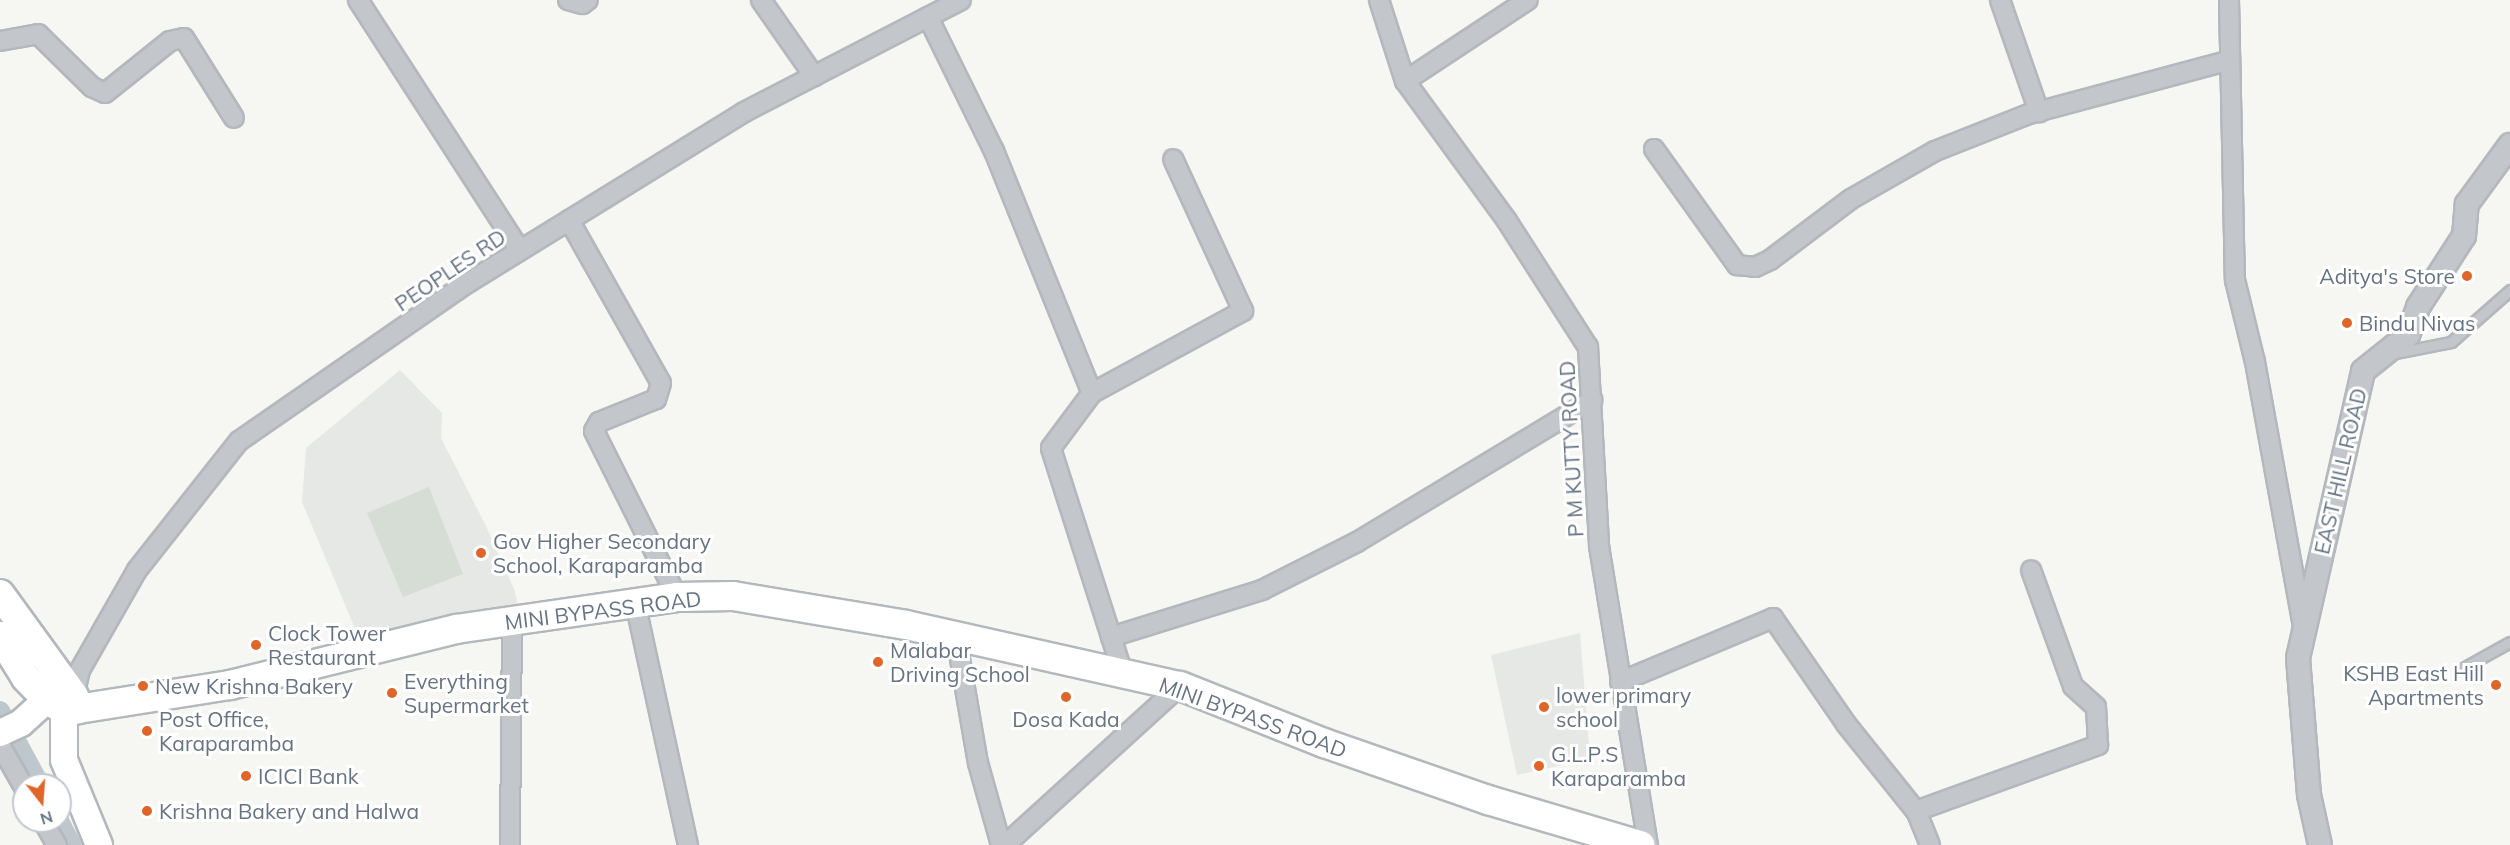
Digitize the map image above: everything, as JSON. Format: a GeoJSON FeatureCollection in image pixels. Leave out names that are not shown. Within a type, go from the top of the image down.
{"type":"FeatureCollection","features":[{"type":"Feature","properties":{"kind":"main road"},"geometry":{"type":"LineString","coordinates":[[0,594],[66,700],[64,760],[99,845]]}},
{"type":"Feature","properties":{"kind":"main road","name":"MINI BYPASS ROAD"},"geometry":{"type":"LineString","coordinates":[[66,700],[230,685],[456,629],[635,602],[677,597],[733,596],[956,636],[1180,686],[1324,743],[1576,837],[1640,845]]}},
{"type":"Feature","properties":{"kind":"main road"},"geometry":{"type":"LineString","coordinates":[[0,636],[26,678],[66,700]]}},
{"type":"Feature","properties":{"kind":"main road"},"geometry":{"type":"LineString","coordinates":[[11,728],[66,700]]}},
{"type":"Feature","properties":{"kind":"street"},"geometry":{"type":"LineString","coordinates":[[358,0],[520,250]]}},
{"type":"Feature","properties":{"kind":"street"},"geometry":{"type":"LineString","coordinates":[[568,0],[582,4],[588,0]]}},
{"type":"Feature","properties":{"kind":"street"},"geometry":{"type":"LineString","coordinates":[[762,0],[814,76]]}},
{"type":"Feature","properties":{"kind":"street","name":"PEOPLES RD"},"geometry":{"type":"LineString","coordinates":[[66,700],[80,670],[137,570],[238,441],[520,250],[744,112],[961,0]]}},
{"type":"Feature","properties":{"kind":"street","name":"P M KUTTY ROAD"},"geometry":{"type":"LineString","coordinates":[[1379,0],[1405,81],[1507,221],[1588,347],[1599,546],[1647,845]]}},
{"type":"Feature","properties":{"kind":"street"},"geometry":{"type":"LineString","coordinates":[[1405,81],[1528,0]]}},
{"type":"Feature","properties":{"kind":"street"},"geometry":{"type":"LineString","coordinates":[[2000,0],[2039,112]]}},
{"type":"Feature","properties":{"kind":"street"},"geometry":{"type":"LineString","coordinates":[[2229,0],[2235,280],[2255,362],[2304,634]]}},
{"type":"Feature","properties":{"kind":"street"},"geometry":{"type":"LineString","coordinates":[[928,17],[994,151],[1092,393]]}},
{"type":"Feature","properties":{"kind":"street"},"geometry":{"type":"LineString","coordinates":[[0,41],[38,34],[92,87],[105,93],[170,41],[184,38],[234,118]]}},
{"type":"Feature","properties":{"kind":"street"},"geometry":{"type":"LineString","coordinates":[[1654,149],[1737,265],[1755,267],[1770,260],[1851,199],[1935,151],[2039,112],[2230,60]]}},
{"type":"Feature","properties":{"kind":"street","name":"EAST HILL ROAD"},"geometry":{"type":"LineString","coordinates":[[2320,845],[2309,795],[2298,658],[2363,371],[2408,335],[2418,307],[2464,236],[2467,204],[2510,146]]}},
{"type":"Feature","properties":{"kind":"street"},"geometry":{"type":"LineString","coordinates":[[1123,674],[1051,448],[1092,393],[1243,311],[1173,159]]}},
{"type":"Feature","properties":{"kind":"street"},"geometry":{"type":"LineString","coordinates":[[569,220],[661,383],[656,399],[599,422],[594,431],[677,597]]}},
{"type":"Feature","properties":{"kind":"street"},"geometry":{"type":"LineString","coordinates":[[1111,637],[1262,590],[1357,542],[1592,400]]}},
{"type":"Feature","properties":{"kind":"street"},"geometry":{"type":"LineString","coordinates":[[1916,811],[2098,745],[2096,707],[2073,686],[2031,570]]}},
{"type":"Feature","properties":{"kind":"street"},"geometry":{"type":"LineString","coordinates":[[635,602],[688,845]]}},
{"type":"Feature","properties":{"kind":"street"},"geometry":{"type":"LineString","coordinates":[[1620,682],[1773,618],[1846,724],[1916,811],[1930,845]]}},
{"type":"Feature","properties":{"kind":"street"},"geometry":{"type":"LineString","coordinates":[[510,845],[512,621]]}},
{"type":"Feature","properties":{"kind":"street"},"geometry":{"type":"LineString","coordinates":[[956,636],[978,763],[1003,845],[1180,686]]}},
{"type":"Feature","properties":{"kind":"street"},"geometry":{"type":"LineString","coordinates":[[0,745],[16,773]]}},
{"type":"Feature","properties":{"kind":"lane"},"geometry":{"type":"LineString","coordinates":[[2384,356],[2451,342],[2510,290]]}},
{"type":"Feature","properties":{"kind":"lane"},"geometry":{"type":"LineString","coordinates":[[2465,667],[2510,642]]}},
{"type":"Feature","properties":{"kind":"shaded area"},"geometry":{"type":"Polygon","coordinates":[[[400,370],[442,413],[441,438],[486,526],[514,589],[519,609],[359,638],[302,502],[306,448],[400,370]]]}},
{"type":"Feature","properties":{"kind":"shaded area"},"geometry":{"type":"Polygon","coordinates":[[[429,487],[463,574],[403,597],[367,513],[429,487]]]}},
{"type":"Feature","properties":{"kind":"shaded area","name":"lower primary school"},"geometry":{"type":"Polygon","coordinates":[[[1580,633],[1590,759],[1517,775],[1491,655],[1580,633]]]}},
{"type":"Feature","properties":{"kind":"waterway"},"geometry":{"type":"LineString","coordinates":[[0,711],[34,773]]}},
{"type":"Feature","properties":{"kind":"waterway"},"geometry":{"type":"LineString","coordinates":[[66,833],[72,845]]}},
{"type":"Feature","properties":{"kind":"place","name":"Aditya's Store"},"geometry":{"type":"Point","coordinates":[2467,276]}},
{"type":"Feature","properties":{"kind":"place","name":"Bindu Nivas"},"geometry":{"type":"Point","coordinates":[2347,323]}},
{"type":"Feature","properties":{"kind":"place","name":"Gov Higher Secondary School, Karaparamba"},"geometry":{"type":"Point","coordinates":[481,553]}},
{"type":"Feature","properties":{"kind":"place","name":"Clock Tower Restaurant"},"geometry":{"type":"Point","coordinates":[256,645]}},
{"type":"Feature","properties":{"kind":"place","name":"Malabar Driving School"},"geometry":{"type":"Point","coordinates":[878,662]}},
{"type":"Feature","properties":{"kind":"place","name":"KSHB East Hill Apartments"},"geometry":{"type":"Point","coordinates":[2496,685]}},
{"type":"Feature","properties":{"kind":"place","name":"New Krishna Bakery"},"geometry":{"type":"Point","coordinates":[143,686]}},
{"type":"Feature","properties":{"kind":"place","name":"Everything Supermarket"},"geometry":{"type":"Point","coordinates":[392,693]}},
{"type":"Feature","properties":{"kind":"place","name":"Dosa Kada"},"geometry":{"type":"Point","coordinates":[1066,697]}},
{"type":"Feature","properties":{"kind":"place","name":"lower primary school"},"geometry":{"type":"Point","coordinates":[1544,707]}},
{"type":"Feature","properties":{"kind":"place","name":"Post Office, Karaparamba"},"geometry":{"type":"Point","coordinates":[147,731]}},
{"type":"Feature","properties":{"kind":"place","name":"G.L.P.S Karaparamba"},"geometry":{"type":"Point","coordinates":[1539,766]}},
{"type":"Feature","properties":{"kind":"place","name":"ICICI Bank"},"geometry":{"type":"Point","coordinates":[246,776]}},
{"type":"Feature","properties":{"kind":"place","name":"Krishna Bakery and Halwa"},"geometry":{"type":"Point","coordinates":[147,811]}}]}
